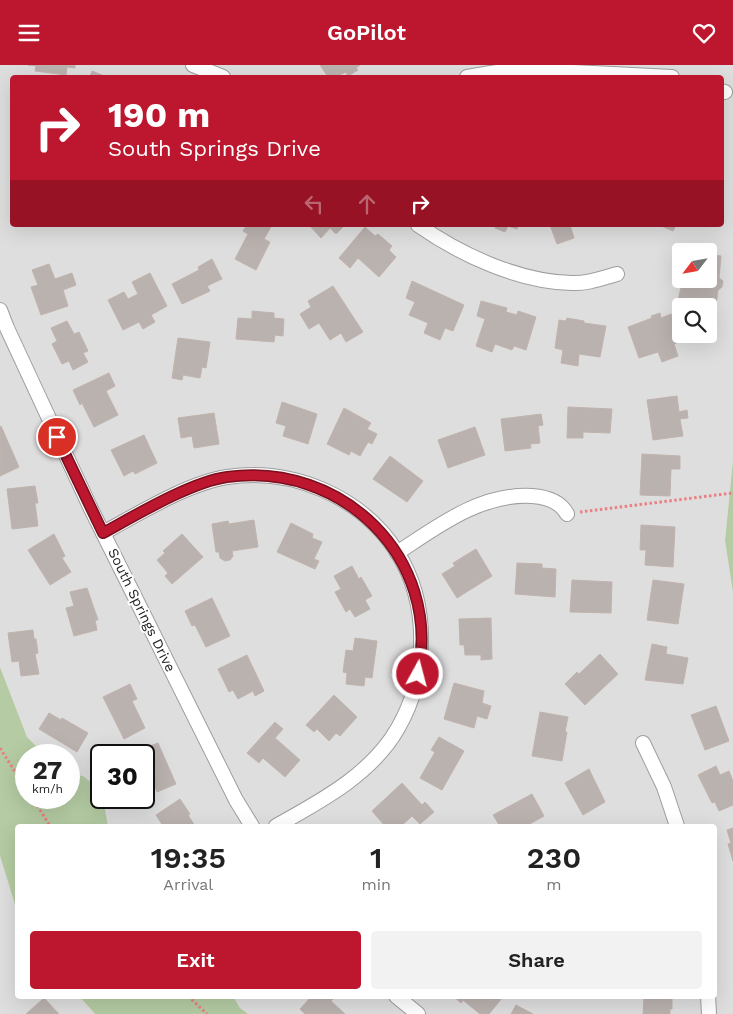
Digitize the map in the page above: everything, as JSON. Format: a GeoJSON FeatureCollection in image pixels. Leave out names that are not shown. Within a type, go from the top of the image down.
{"type":"FeatureCollection","features":[{"type":"Feature","properties":{"kind":"street"},"geometry":{"type":"LineString","coordinates":[[194,65],[218,75]]}},
{"type":"Feature","properties":{"kind":"street"},"geometry":{"type":"LineString","coordinates":[[479,75],[514,69],[632,75]]}},
{"type":"Feature","properties":{"kind":"street"},"geometry":{"type":"LineString","coordinates":[[421,227],[462,253],[531,278],[572,283],[593,281],[617,274]]}},
{"type":"Feature","properties":{"kind":"street","name":"South Springs Drive"},"geometry":{"type":"LineString","coordinates":[[0,310],[7,329],[103,533],[236,800],[251,824]]}},
{"type":"Feature","properties":{"kind":"street"},"geometry":{"type":"LineString","coordinates":[[103,533],[178,494],[202,484],[225,477],[246,475],[278,476],[309,484],[330,493],[350,505],[382,533],[397,553],[414,590],[421,630],[420,664],[406,715],[387,744],[356,776],[279,824]]}},
{"type":"Feature","properties":{"kind":"street"},"geometry":{"type":"LineString","coordinates":[[397,553],[455,515],[501,498],[516,495],[542,497],[554,500],[568,514]]}},
{"type":"Feature","properties":{"kind":"street"},"geometry":{"type":"LineString","coordinates":[[642,743],[664,787],[676,824]]}},
{"type":"Feature","properties":{"kind":"street"},"geometry":{"type":"LineString","coordinates":[[400,999],[418,1014]]}},
{"type":"Feature","properties":{"kind":"street"},"geometry":{"type":"LineString","coordinates":[[708,999],[709,1014]]}},
{"type":"Feature","properties":{"kind":"path"},"geometry":{"type":"LineString","coordinates":[[568,514],[733,493]]}},
{"type":"Feature","properties":{"kind":"path"},"geometry":{"type":"LineString","coordinates":[[0,748],[15,772]]}},
{"type":"Feature","properties":{"kind":"path"},"geometry":{"type":"LineString","coordinates":[[39,809],[49,824]]}},
{"type":"Feature","properties":{"kind":"path"},"geometry":{"type":"LineString","coordinates":[[191,999],[207,1014]]}},
{"type":"Feature","properties":{"kind":"shaded area"},"geometry":{"type":"Polygon","coordinates":[[[0,65],[733,65],[733,460],[725,541],[733,592],[733,1014],[248,1014],[240,1008],[235,999],[717,999],[717,824],[108,824],[105,809],[155,809],[155,744],[90,744],[90,781],[80,775],[80,744],[34,744],[27,737],[0,667],[0,65]]]}},
{"type":"Feature","properties":{"kind":"shaded area"},"geometry":{"type":"Polygon","coordinates":[[[0,856],[15,905],[15,999],[82,999],[95,1014],[0,1014],[0,856]]]}},
{"type":"Feature","properties":{"kind":"green space"},"geometry":{"type":"Polygon","coordinates":[[[733,460],[733,592],[725,541],[733,460]]]}},
{"type":"Feature","properties":{"kind":"green space"},"geometry":{"type":"Polygon","coordinates":[[[0,667],[27,737],[34,744],[15,744],[15,809],[80,809],[80,775],[90,781],[90,809],[105,809],[108,824],[15,824],[15,905],[0,856],[0,667]]]}},
{"type":"Feature","properties":{"kind":"green space"},"geometry":{"type":"Polygon","coordinates":[[[82,999],[235,999],[240,1008],[248,1014],[95,1014],[82,999]]]}},
{"type":"Feature","properties":{"kind":"building"},"geometry":{"type":"Polygon","coordinates":[[[28,65],[75,65],[75,68],[67,67],[66,75],[35,71],[36,66],[28,65]]]}},
{"type":"Feature","properties":{"kind":"building"},"geometry":{"type":"Polygon","coordinates":[[[320,65],[360,65],[356,68],[358,70],[350,75],[346,72],[339,75],[327,75],[320,65]]]}},
{"type":"Feature","properties":{"kind":"building"},"geometry":{"type":"Polygon","coordinates":[[[92,71],[102,75],[91,75],[92,71]]]}},
{"type":"Feature","properties":{"kind":"building"},"geometry":{"type":"Polygon","coordinates":[[[246,227],[271,227],[264,239],[270,242],[256,270],[235,259],[248,234],[243,231],[246,227]]]}},
{"type":"Feature","properties":{"kind":"building"},"geometry":{"type":"Polygon","coordinates":[[[311,227],[343,227],[336,234],[330,228],[321,238],[311,227]]]}},
{"type":"Feature","properties":{"kind":"building"},"geometry":{"type":"Polygon","coordinates":[[[365,227],[375,236],[378,234],[392,246],[389,250],[396,257],[379,277],[358,258],[350,268],[339,258],[365,227]]]}},
{"type":"Feature","properties":{"kind":"building"},"geometry":{"type":"Polygon","coordinates":[[[495,227],[508,227],[505,232],[495,227]]]}},
{"type":"Feature","properties":{"kind":"building"},"geometry":{"type":"Polygon","coordinates":[[[551,227],[571,227],[574,238],[557,244],[551,227]]]}},
{"type":"Feature","properties":{"kind":"building"},"geometry":{"type":"Polygon","coordinates":[[[664,227],[675,227],[673,231],[664,227]]]}},
{"type":"Feature","properties":{"kind":"building"},"geometry":{"type":"Polygon","coordinates":[[[718,256],[721,256],[719,278],[723,281],[722,287],[718,290],[717,298],[678,298],[681,288],[717,288],[718,256]]]}},
{"type":"Feature","properties":{"kind":"building"},"geometry":{"type":"Polygon","coordinates":[[[212,259],[222,279],[207,286],[210,291],[182,304],[172,284],[199,270],[198,267],[212,259]]]}},
{"type":"Feature","properties":{"kind":"building"},"geometry":{"type":"Polygon","coordinates":[[[49,264],[55,279],[72,273],[76,285],[63,290],[68,306],[41,315],[31,287],[38,285],[32,270],[49,264]]]}},
{"type":"Feature","properties":{"kind":"building"},"geometry":{"type":"Polygon","coordinates":[[[150,273],[167,306],[151,315],[155,322],[143,329],[139,322],[123,330],[108,300],[124,292],[128,299],[138,294],[132,282],[150,273]]]}},
{"type":"Feature","properties":{"kind":"building"},"geometry":{"type":"Polygon","coordinates":[[[412,281],[464,305],[453,331],[445,328],[440,340],[424,333],[428,323],[409,315],[415,302],[406,298],[412,281]]]}},
{"type":"Feature","properties":{"kind":"building"},"geometry":{"type":"Polygon","coordinates":[[[333,286],[363,332],[346,342],[341,333],[330,340],[319,323],[309,329],[300,314],[311,307],[308,301],[333,286]]]}},
{"type":"Feature","properties":{"kind":"building"},"geometry":{"type":"Polygon","coordinates":[[[481,301],[507,308],[506,312],[517,315],[518,311],[536,317],[526,350],[514,346],[512,350],[495,344],[492,352],[476,346],[485,319],[477,316],[481,301]]]}},
{"type":"Feature","properties":{"kind":"building"},"geometry":{"type":"Polygon","coordinates":[[[252,311],[274,313],[274,318],[284,319],[283,336],[275,335],[274,342],[236,339],[238,318],[252,319],[252,311]]]}},
{"type":"Feature","properties":{"kind":"building"},"geometry":{"type":"Polygon","coordinates":[[[660,313],[661,318],[671,314],[672,343],[676,343],[674,344],[678,356],[662,362],[658,352],[639,358],[628,327],[652,318],[651,316],[660,313]]]}},
{"type":"Feature","properties":{"kind":"building"},"geometry":{"type":"Polygon","coordinates":[[[567,318],[606,326],[600,357],[579,354],[578,366],[561,363],[563,350],[555,348],[559,320],[566,321],[567,318]]]}},
{"type":"Feature","properties":{"kind":"building"},"geometry":{"type":"Polygon","coordinates":[[[67,321],[74,334],[79,332],[88,351],[83,353],[88,362],[73,370],[69,361],[62,364],[52,344],[57,341],[51,328],[67,321]]]}},
{"type":"Feature","properties":{"kind":"building"},"geometry":{"type":"Polygon","coordinates":[[[178,338],[210,342],[206,368],[202,367],[200,378],[183,375],[182,380],[172,378],[178,338]]]}},
{"type":"Feature","properties":{"kind":"building"},"geometry":{"type":"Polygon","coordinates":[[[109,373],[115,386],[106,391],[118,415],[94,427],[73,390],[109,373]]]}},
{"type":"Feature","properties":{"kind":"building"},"geometry":{"type":"Polygon","coordinates":[[[677,396],[679,412],[687,410],[688,418],[680,419],[683,436],[653,440],[647,400],[677,396]]]}},
{"type":"Feature","properties":{"kind":"building"},"geometry":{"type":"Polygon","coordinates":[[[282,402],[317,414],[308,444],[283,436],[286,426],[276,423],[282,402]]]}},
{"type":"Feature","properties":{"kind":"building"},"geometry":{"type":"Polygon","coordinates":[[[568,407],[612,409],[610,433],[583,432],[583,438],[567,438],[568,407]]]}},
{"type":"Feature","properties":{"kind":"building"},"geometry":{"type":"Polygon","coordinates":[[[344,408],[371,423],[367,429],[377,434],[372,444],[368,442],[360,456],[351,451],[349,455],[327,444],[344,408]]]}},
{"type":"Feature","properties":{"kind":"building"},"geometry":{"type":"Polygon","coordinates":[[[214,413],[219,444],[194,448],[192,436],[181,438],[178,418],[214,413]]]}},
{"type":"Feature","properties":{"kind":"building"},"geometry":{"type":"Polygon","coordinates":[[[541,414],[543,425],[538,426],[540,443],[530,444],[531,448],[505,451],[501,419],[541,414]]]}},
{"type":"Feature","properties":{"kind":"building"},"geometry":{"type":"Polygon","coordinates":[[[0,427],[19,467],[0,476],[0,427]]]}},
{"type":"Feature","properties":{"kind":"building"},"geometry":{"type":"Polygon","coordinates":[[[475,427],[485,455],[448,468],[438,440],[475,427]]]}},
{"type":"Feature","properties":{"kind":"building"},"geometry":{"type":"Polygon","coordinates":[[[144,435],[157,463],[135,474],[133,471],[124,476],[111,450],[144,435]]]}},
{"type":"Feature","properties":{"kind":"building"},"geometry":{"type":"Polygon","coordinates":[[[642,454],[680,456],[680,469],[671,469],[670,496],[640,495],[642,454]]]}},
{"type":"Feature","properties":{"kind":"building"},"geometry":{"type":"Polygon","coordinates":[[[390,456],[423,481],[407,502],[373,479],[390,456]]]}},
{"type":"Feature","properties":{"kind":"building"},"geometry":{"type":"Polygon","coordinates":[[[35,486],[38,503],[35,503],[38,526],[12,529],[7,489],[35,486]]]}},
{"type":"Feature","properties":{"kind":"building"},"geometry":{"type":"Polygon","coordinates":[[[254,520],[258,547],[232,551],[233,556],[230,560],[225,561],[220,558],[219,552],[216,552],[212,524],[228,521],[229,524],[254,520]]]}},
{"type":"Feature","properties":{"kind":"building"},"geometry":{"type":"Polygon","coordinates":[[[291,523],[313,534],[312,538],[322,542],[314,559],[319,561],[315,569],[277,552],[291,523]]]}},
{"type":"Feature","properties":{"kind":"building"},"geometry":{"type":"Polygon","coordinates":[[[641,525],[675,527],[673,567],[645,565],[646,550],[640,550],[641,525]]]}},
{"type":"Feature","properties":{"kind":"building"},"geometry":{"type":"Polygon","coordinates":[[[54,534],[65,556],[62,558],[71,572],[50,585],[28,550],[54,534]]]}},
{"type":"Feature","properties":{"kind":"building"},"geometry":{"type":"Polygon","coordinates":[[[182,534],[203,557],[172,584],[165,576],[168,573],[157,560],[165,553],[163,551],[182,534]]]}},
{"type":"Feature","properties":{"kind":"building"},"geometry":{"type":"Polygon","coordinates":[[[476,549],[492,576],[457,598],[442,574],[455,566],[453,563],[476,549]]]}},
{"type":"Feature","properties":{"kind":"building"},"geometry":{"type":"Polygon","coordinates":[[[517,563],[542,564],[542,568],[556,569],[555,597],[515,594],[517,563]]]}},
{"type":"Feature","properties":{"kind":"building"},"geometry":{"type":"Polygon","coordinates":[[[352,566],[372,596],[365,600],[370,609],[355,617],[350,609],[346,612],[335,592],[341,589],[334,576],[352,566]]]}},
{"type":"Feature","properties":{"kind":"building"},"geometry":{"type":"Polygon","coordinates":[[[572,580],[612,582],[611,613],[570,612],[572,580]]]}},
{"type":"Feature","properties":{"kind":"building"},"geometry":{"type":"Polygon","coordinates":[[[653,580],[684,584],[678,624],[647,620],[653,580]]]}},
{"type":"Feature","properties":{"kind":"building"},"geometry":{"type":"Polygon","coordinates":[[[87,588],[98,620],[95,620],[97,630],[74,636],[66,608],[74,606],[70,592],[87,588]]]}},
{"type":"Feature","properties":{"kind":"building"},"geometry":{"type":"Polygon","coordinates":[[[212,598],[230,636],[206,647],[195,625],[192,626],[185,611],[212,598]]]}},
{"type":"Feature","properties":{"kind":"building"},"geometry":{"type":"Polygon","coordinates":[[[491,618],[492,659],[481,660],[481,655],[465,655],[464,645],[460,645],[459,619],[491,618]]]}},
{"type":"Feature","properties":{"kind":"building"},"geometry":{"type":"Polygon","coordinates":[[[33,630],[38,653],[35,654],[39,674],[21,676],[19,661],[12,662],[8,633],[33,630]]]}},
{"type":"Feature","properties":{"kind":"building"},"geometry":{"type":"Polygon","coordinates":[[[355,638],[377,641],[372,678],[365,677],[364,686],[346,684],[347,673],[343,672],[346,650],[353,651],[355,638]]]}},
{"type":"Feature","properties":{"kind":"building"},"geometry":{"type":"Polygon","coordinates":[[[652,644],[667,647],[666,654],[688,658],[683,684],[645,680],[652,644]]]}},
{"type":"Feature","properties":{"kind":"building"},"geometry":{"type":"Polygon","coordinates":[[[600,654],[618,674],[585,705],[565,684],[577,672],[579,674],[600,654]]]}},
{"type":"Feature","properties":{"kind":"building"},"geometry":{"type":"Polygon","coordinates":[[[247,655],[264,691],[255,696],[253,691],[238,699],[233,690],[229,692],[218,669],[247,655]]]}},
{"type":"Feature","properties":{"kind":"building"},"geometry":{"type":"Polygon","coordinates":[[[454,683],[484,691],[482,703],[491,706],[487,719],[477,716],[474,728],[444,719],[454,683]]]}},
{"type":"Feature","properties":{"kind":"building"},"geometry":{"type":"Polygon","coordinates":[[[130,684],[137,699],[132,701],[145,728],[124,739],[103,697],[130,684]]]}},
{"type":"Feature","properties":{"kind":"building"},"geometry":{"type":"Polygon","coordinates":[[[334,695],[357,717],[340,736],[336,733],[329,741],[317,729],[314,732],[306,725],[334,695]]]}},
{"type":"Feature","properties":{"kind":"building"},"geometry":{"type":"Polygon","coordinates":[[[716,706],[729,741],[705,750],[691,715],[716,706]]]}},
{"type":"Feature","properties":{"kind":"building"},"geometry":{"type":"Polygon","coordinates":[[[540,712],[568,717],[562,761],[532,756],[540,712]]]}},
{"type":"Feature","properties":{"kind":"building"},"geometry":{"type":"Polygon","coordinates":[[[49,713],[88,733],[80,747],[80,744],[64,744],[39,729],[49,713]]]}},
{"type":"Feature","properties":{"kind":"building"},"geometry":{"type":"Polygon","coordinates":[[[275,722],[283,729],[275,738],[300,760],[285,777],[263,758],[259,763],[247,753],[275,722]]]}},
{"type":"Feature","properties":{"kind":"building"},"geometry":{"type":"Polygon","coordinates":[[[439,737],[464,751],[442,790],[420,778],[435,752],[431,750],[439,737]]]}},
{"type":"Feature","properties":{"kind":"building"},"geometry":{"type":"Polygon","coordinates":[[[158,743],[176,784],[157,792],[155,787],[155,744],[158,743]]]}},
{"type":"Feature","properties":{"kind":"building"},"geometry":{"type":"Polygon","coordinates":[[[716,766],[720,775],[729,771],[733,781],[733,805],[719,811],[715,802],[712,803],[698,775],[716,766]]]}},
{"type":"Feature","properties":{"kind":"building"},"geometry":{"type":"Polygon","coordinates":[[[589,769],[605,802],[583,815],[565,783],[589,769]]]}},
{"type":"Feature","properties":{"kind":"building"},"geometry":{"type":"Polygon","coordinates":[[[402,783],[422,805],[425,802],[434,812],[420,824],[412,816],[403,824],[383,824],[372,811],[402,783]]]}},
{"type":"Feature","properties":{"kind":"building"},"geometry":{"type":"Polygon","coordinates":[[[532,794],[544,816],[530,824],[499,824],[493,815],[532,794]]]}},
{"type":"Feature","properties":{"kind":"building"},"geometry":{"type":"Polygon","coordinates":[[[180,799],[190,814],[188,815],[194,824],[162,824],[156,815],[180,799]]]}},
{"type":"Feature","properties":{"kind":"building"},"geometry":{"type":"Polygon","coordinates":[[[733,828],[733,861],[728,844],[731,843],[727,830],[733,828]]]}},
{"type":"Feature","properties":{"kind":"building"},"geometry":{"type":"Polygon","coordinates":[[[45,999],[59,1014],[26,1014],[45,999]]]}},
{"type":"Feature","properties":{"kind":"building"},"geometry":{"type":"Polygon","coordinates":[[[309,999],[333,999],[331,1001],[345,1014],[305,1014],[300,1009],[309,999]]]}},
{"type":"Feature","properties":{"kind":"building"},"geometry":{"type":"Polygon","coordinates":[[[456,999],[501,999],[489,1014],[480,1014],[463,1000],[461,1003],[456,999]]]}},
{"type":"Feature","properties":{"kind":"building"},"geometry":{"type":"Polygon","coordinates":[[[644,999],[672,999],[670,1014],[643,1014],[644,999]]]}},
{"type":"Feature","properties":{"kind":"building"},"geometry":{"type":"Polygon","coordinates":[[[516,1005],[533,1014],[511,1014],[516,1005]]]}},
{"type":"Feature","properties":{"kind":"route"},"geometry":{"type":"LineString","coordinates":[[57,437],[103,533],[178,494],[225,477],[246,475],[278,476],[309,484],[330,493],[350,505],[382,533],[404,565],[414,590],[419,613],[421,647],[418,674]]}}]}
